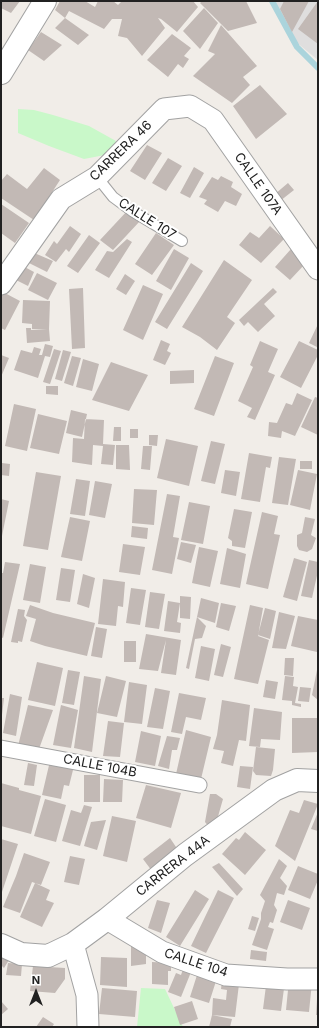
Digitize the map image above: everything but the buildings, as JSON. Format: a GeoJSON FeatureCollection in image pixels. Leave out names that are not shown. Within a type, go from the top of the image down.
{"type":"FeatureCollection","features":[{"type":"Feature","properties":{"kind":"street"},"geometry":{"type":"LineString","coordinates":[[1,73],[44,1]]}},
{"type":"Feature","properties":{"kind":"street","name":"CARRERA 46"},"geometry":{"type":"LineString","coordinates":[[1,284],[61,199],[98,178],[164,109],[190,106]]}},
{"type":"Feature","properties":{"kind":"street","name":"CALLE 107A"},"geometry":{"type":"LineString","coordinates":[[190,106],[213,120],[318,270]]}},
{"type":"Feature","properties":{"kind":"street","name":"CALLE 104B"},"geometry":{"type":"LineString","coordinates":[[1,748],[200,785]]}},
{"type":"Feature","properties":{"kind":"street","name":"CARRERA 44A"},"geometry":{"type":"LineString","coordinates":[[1,945],[21,954],[48,956],[73,944],[107,919],[185,855],[274,790],[297,780],[318,781]]}},
{"type":"Feature","properties":{"kind":"street","name":"CALLE 104"},"geometry":{"type":"LineString","coordinates":[[107,919],[162,952],[226,975],[287,979],[318,979]]}},
{"type":"Feature","properties":{"kind":"street"},"geometry":{"type":"LineString","coordinates":[[73,944],[87,995],[88,1027]]}},
{"type":"Feature","properties":{"kind":"lane","name":"CALLE 107"},"geometry":{"type":"LineString","coordinates":[[98,178],[113,197],[132,211],[182,241]]}},
{"type":"Feature","properties":{"kind":"shaded area"},"geometry":{"type":"Polygon","coordinates":[[[274,1],[318,1],[318,60],[296,42],[274,1]]]}},
{"type":"Feature","properties":{"kind":"green space"},"geometry":{"type":"Polygon","coordinates":[[[18,109],[34,110],[89,126],[116,141],[110,154],[84,159],[18,133],[18,109]]]}},
{"type":"Feature","properties":{"kind":"green space"},"geometry":{"type":"Polygon","coordinates":[[[141,988],[165,989],[183,1027],[137,1027],[141,988]]]}},
{"type":"Feature","properties":{"kind":"waterway"},"geometry":{"type":"LineString","coordinates":[[272,1],[297,47],[318,68]]}}]}
